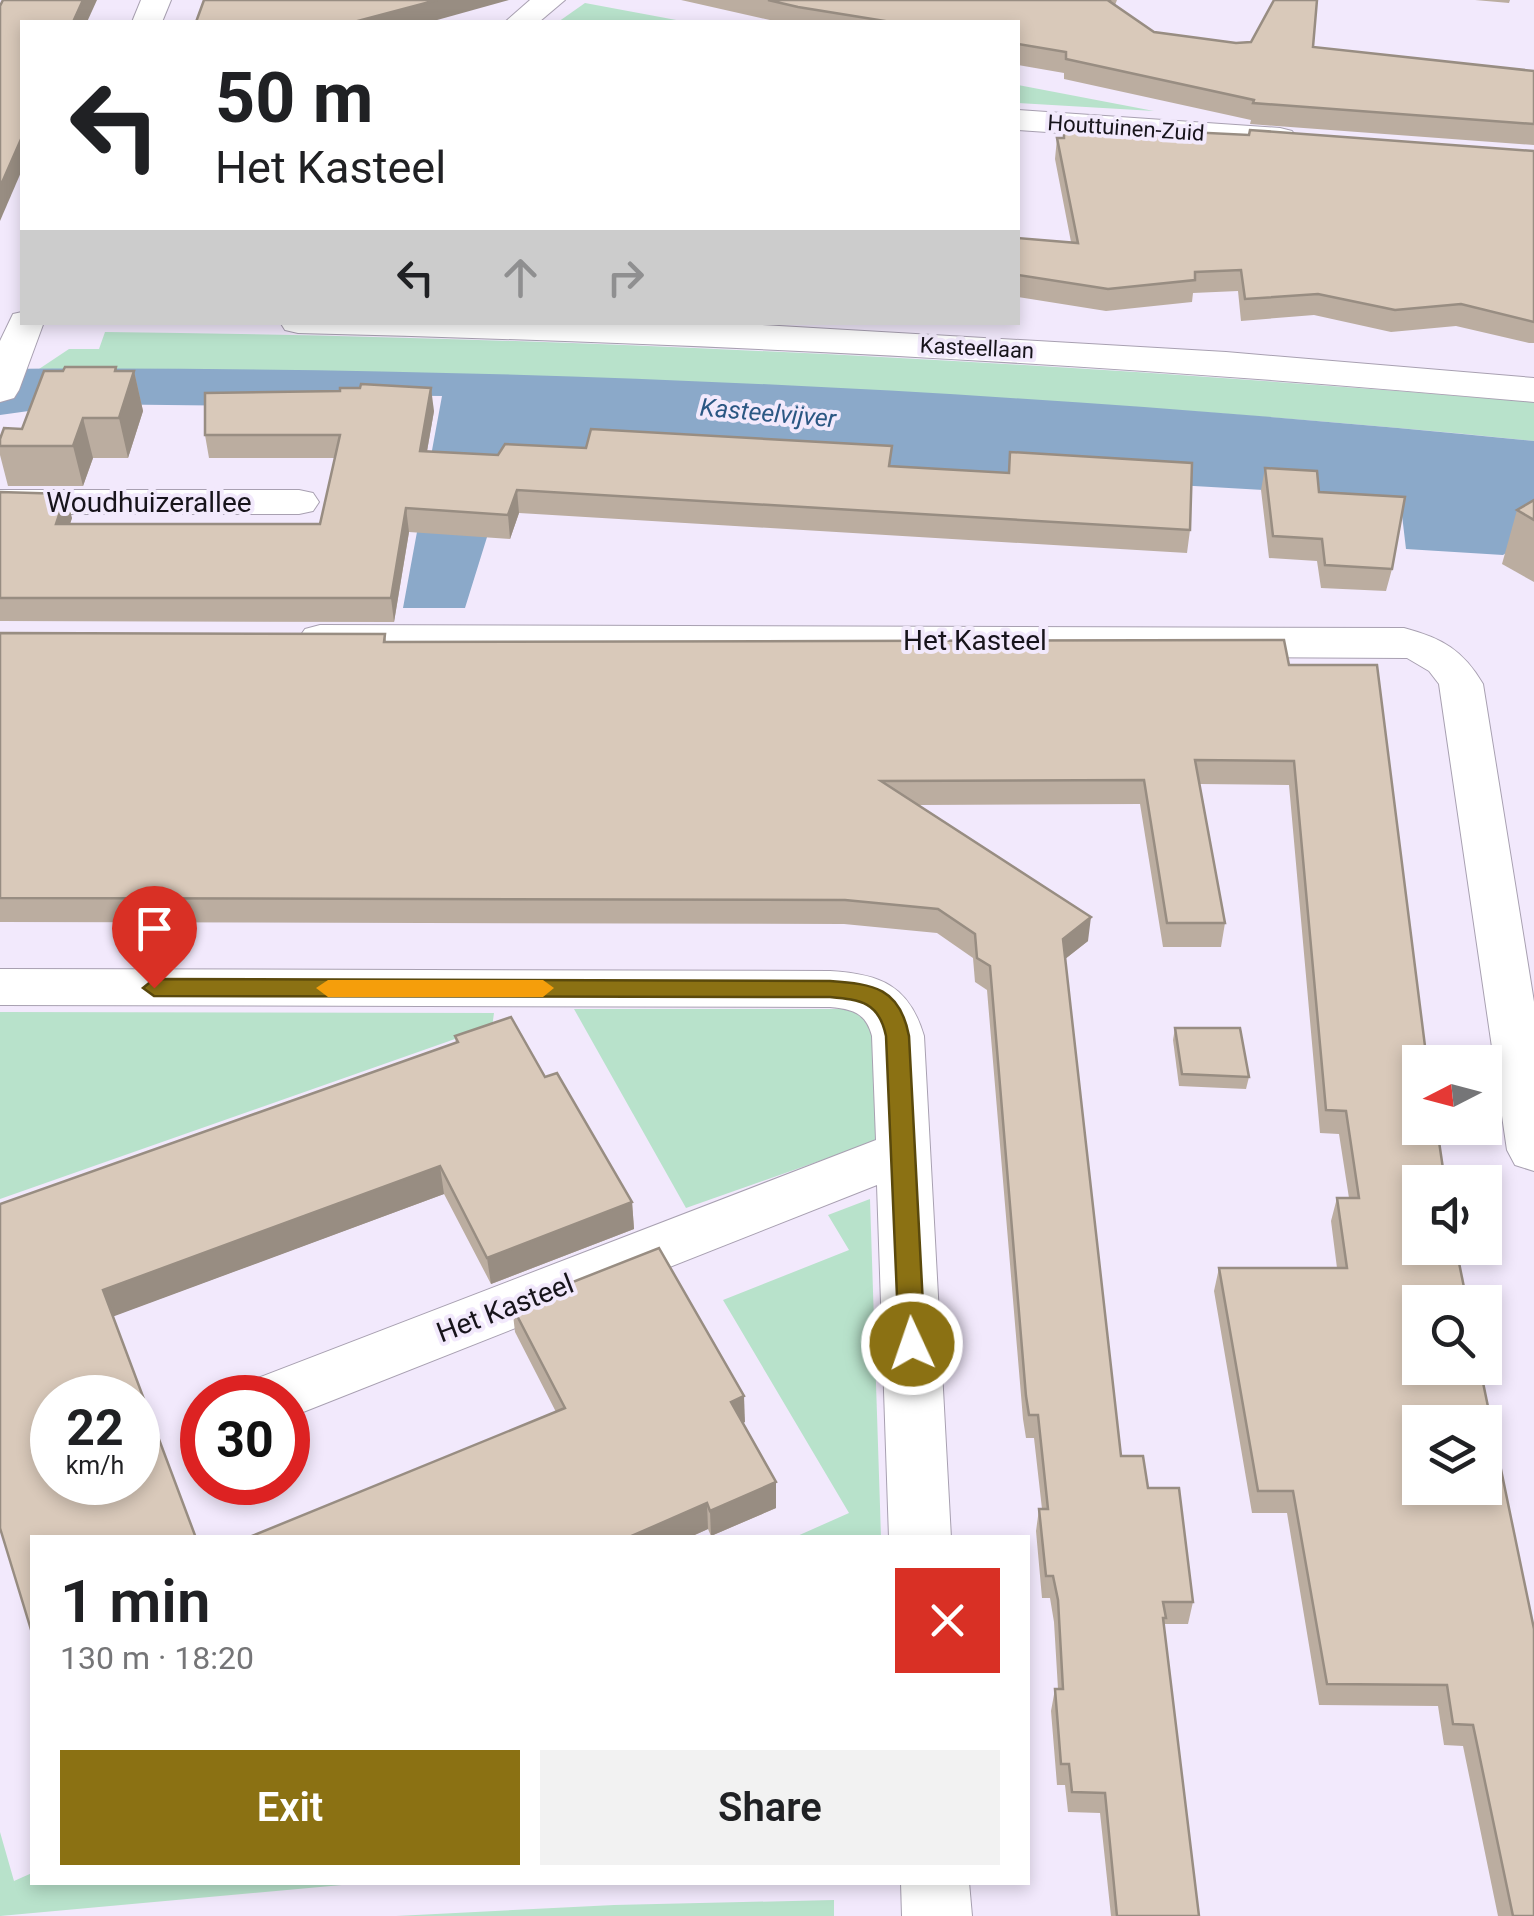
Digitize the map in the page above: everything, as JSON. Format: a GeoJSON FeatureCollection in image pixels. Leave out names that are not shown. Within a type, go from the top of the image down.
{"type":"FeatureCollection","features":[{"type":"Feature","properties":{"kind":"street"},"geometry":{"type":"LineString","coordinates":[[523,20],[550,0]]}},
{"type":"Feature","properties":{"kind":"street","name":"Houttuinen-Zuid"},"geometry":{"type":"LineString","coordinates":[[1020,120],[1307,140]]}},
{"type":"Feature","properties":{"kind":"street","name":"Kasteellaan"},"geometry":{"type":"LineString","coordinates":[[411,325],[978,335],[1534,390]]}},
{"type":"Feature","properties":{"kind":"street"},"geometry":{"type":"LineString","coordinates":[[0,390],[16,328]]}},
{"type":"Feature","properties":{"kind":"street","name":"Woudhuizerallee"},"geometry":{"type":"LineString","coordinates":[[0,502],[299,502]]}},
{"type":"Feature","properties":{"kind":"street","name":"Het Kasteel"},"geometry":{"type":"LineString","coordinates":[[271,639],[1404,642],[1423,647],[1453,669],[1461,684],[1534,1150]]}},
{"type":"Feature","properties":{"kind":"street"},"geometry":{"type":"LineString","coordinates":[[0,987],[858,991],[882,1000],[894,1016],[920,1535]]}},
{"type":"Feature","properties":{"kind":"street","name":"Het Kasteel"},"geometry":{"type":"LineString","coordinates":[[310,1384],[903,1152]]}},
{"type":"Feature","properties":{"kind":"street"},"geometry":{"type":"LineString","coordinates":[[936,1885],[937,1916]]}},
{"type":"Feature","properties":{"kind":"green space"},"geometry":{"type":"Polygon","coordinates":[[[585,3],[676,20],[561,20],[585,3]]]}},
{"type":"Feature","properties":{"kind":"green space"},"geometry":{"type":"Polygon","coordinates":[[[1020,85],[1154,111],[1020,103],[1020,85]]]}},
{"type":"Feature","properties":{"kind":"green space"},"geometry":{"type":"Polygon","coordinates":[[[105,332],[642,346],[1356,388],[1534,402],[1534,441],[974,397],[600,380],[39,369],[69,349],[99,349],[105,332]]]}},
{"type":"Feature","properties":{"kind":"green space"},"geometry":{"type":"Polygon","coordinates":[[[574,1009],[875,1009],[879,1140],[686,1208],[574,1009]]]}},
{"type":"Feature","properties":{"kind":"green space"},"geometry":{"type":"Polygon","coordinates":[[[0,1012],[494,1013],[490,1042],[455,1039],[0,1199],[0,1012]]]}},
{"type":"Feature","properties":{"kind":"green space"},"geometry":{"type":"Polygon","coordinates":[[[870,1199],[881,1535],[800,1535],[849,1513],[723,1300],[849,1250],[828,1215],[870,1199]]]}},
{"type":"Feature","properties":{"kind":"green space"},"geometry":{"type":"Polygon","coordinates":[[[0,1832],[14,1881],[30,1874],[30,1885],[342,1885],[0,1916],[0,1832]]]}},
{"type":"Feature","properties":{"kind":"green space"},"geometry":{"type":"Polygon","coordinates":[[[834,1900],[834,1916],[396,1916],[614,1905],[834,1900]]]}},
{"type":"Feature","properties":{"kind":"water","name":"Kasteelvijver"},"geometry":{"type":"Polygon","coordinates":[[[0,369],[384,371],[768,384],[1152,408],[1534,441],[1534,534],[1503,555],[1406,549],[1400,498],[515,447],[465,608],[403,608],[442,396],[353,395],[350,407],[79,404],[0,415],[0,369]]]}},
{"type":"Feature","properties":{"kind":"building"},"geometry":{"type":"Polygon","coordinates":[[[3,0],[83,0],[74,20],[20,20],[20,142],[0,187],[3,0]]]}},
{"type":"Feature","properties":{"kind":"building"},"geometry":{"type":"Polygon","coordinates":[[[204,0],[437,0],[362,20],[197,20],[204,0]]]}},
{"type":"Feature","properties":{"kind":"building"},"geometry":{"type":"Polygon","coordinates":[[[768,0],[1110,0],[1154,32],[1236,43],[1251,42],[1274,0],[1317,0],[1313,47],[1534,71],[1534,124],[1253,103],[1254,100],[1066,59],[1066,52],[1020,44],[1020,20],[879,20],[768,0]]]}},
{"type":"Feature","properties":{"kind":"building"},"geometry":{"type":"Polygon","coordinates":[[[1064,126],[1249,135],[1250,130],[1534,151],[1534,322],[1461,304],[1395,310],[1318,294],[1245,299],[1241,270],[1195,272],[1195,280],[1108,289],[1020,275],[1020,238],[1078,243],[1057,138],[1064,138],[1064,126]]]}},
{"type":"Feature","properties":{"kind":"building"},"geometry":{"type":"Polygon","coordinates":[[[65,367],[134,371],[119,418],[83,418],[73,446],[0,446],[4,428],[22,429],[44,371],[63,371],[65,367]]]}},
{"type":"Feature","properties":{"kind":"building"},"geometry":{"type":"Polygon","coordinates":[[[361,384],[431,388],[420,451],[498,455],[505,444],[586,448],[591,429],[892,446],[889,466],[1009,473],[1010,452],[1192,463],[1190,530],[517,490],[508,515],[406,508],[391,598],[0,598],[0,492],[66,494],[56,524],[320,524],[340,435],[205,435],[205,393],[340,391],[360,388],[361,384]]]}},
{"type":"Feature","properties":{"kind":"building"},"geometry":{"type":"Polygon","coordinates":[[[1265,468],[1317,471],[1319,492],[1405,497],[1392,569],[1325,565],[1322,539],[1273,536],[1265,468]]]}},
{"type":"Feature","properties":{"kind":"building"},"geometry":{"type":"Polygon","coordinates":[[[1534,500],[1534,520],[1517,510],[1534,500]]]}},
{"type":"Feature","properties":{"kind":"building"},"geometry":{"type":"Polygon","coordinates":[[[0,633],[385,634],[384,642],[1284,640],[1289,665],[1377,665],[1425,1045],[1402,1045],[1402,1145],[1440,1145],[1442,1165],[1402,1165],[1402,1265],[1459,1265],[1464,1285],[1402,1285],[1402,1385],[1484,1385],[1488,1405],[1402,1405],[1402,1505],[1502,1505],[1502,1474],[1534,1629],[1534,1916],[1513,1916],[1473,1725],[1453,1724],[1447,1685],[1327,1684],[1293,1491],[1258,1491],[1219,1268],[1347,1268],[1337,1198],[1359,1198],[1346,1111],[1326,1110],[1294,761],[1195,760],[1225,923],[1167,923],[1144,780],[881,781],[1091,917],[1063,939],[1121,1456],[1143,1456],[1148,1488],[1179,1488],[1193,1602],[1163,1602],[1163,1618],[1199,1916],[1117,1916],[1105,1793],[1072,1792],[1069,1764],[1061,1764],[1055,1689],[1063,1689],[1058,1600],[1053,1576],[1046,1576],[1039,1509],[1048,1509],[1038,1415],[1029,1415],[1026,1396],[990,966],[977,958],[975,934],[938,909],[845,900],[0,898],[0,633]]]}},
{"type":"Feature","properties":{"kind":"building"},"geometry":{"type":"Polygon","coordinates":[[[511,1017],[545,1077],[557,1073],[632,1202],[487,1258],[440,1166],[103,1290],[135,1375],[30,1375],[30,1505],[160,1505],[160,1442],[180,1505],[184,1505],[195,1535],[30,1535],[30,1626],[0,1528],[0,1204],[458,1042],[455,1036],[511,1017]]]}},
{"type":"Feature","properties":{"kind":"building"},"geometry":{"type":"Polygon","coordinates":[[[1175,1028],[1240,1028],[1249,1077],[1182,1074],[1175,1028]]]}},
{"type":"Feature","properties":{"kind":"building"},"geometry":{"type":"Polygon","coordinates":[[[659,1248],[744,1396],[731,1402],[776,1482],[710,1511],[707,1503],[634,1535],[254,1535],[565,1408],[512,1306],[659,1248]]]}},
{"type":"Feature","properties":{"kind":"slow traffic"},"geometry":{"type":"LineString","coordinates":[[328,988],[543,988]]}},
{"type":"Feature","properties":{"kind":"route"},"geometry":{"type":"LineString","coordinates":[[154,988],[830,989],[858,991],[882,1000],[894,1016],[898,1036],[912,1344]]}}]}
